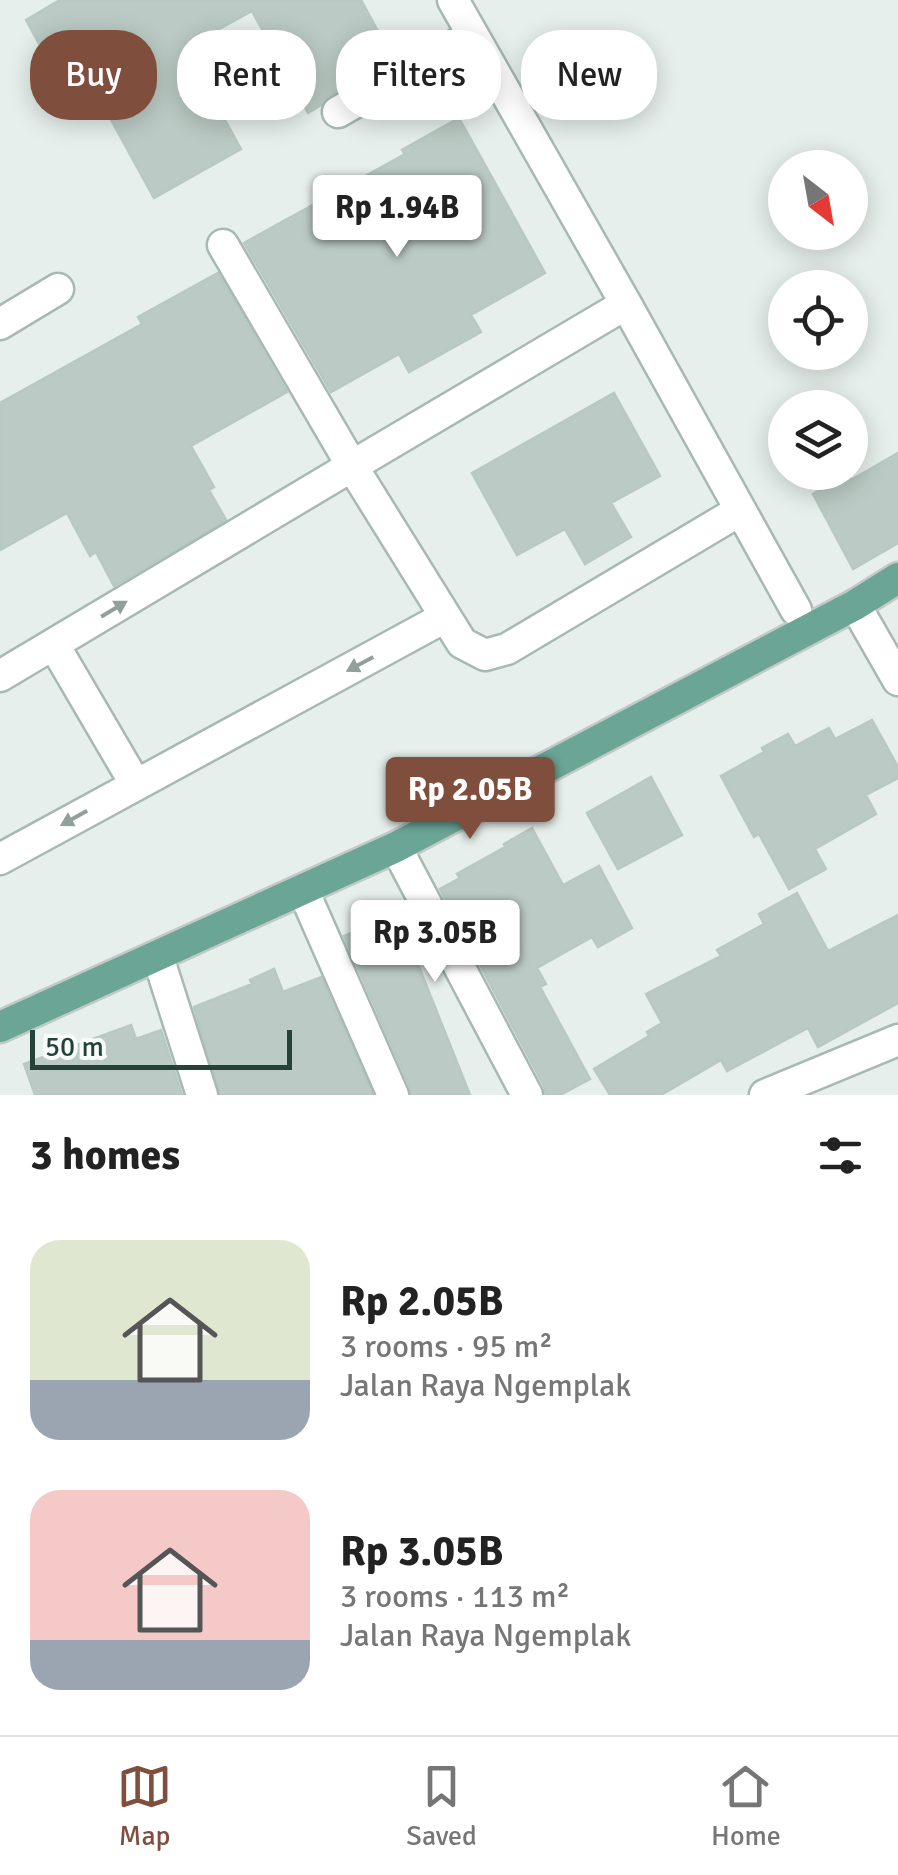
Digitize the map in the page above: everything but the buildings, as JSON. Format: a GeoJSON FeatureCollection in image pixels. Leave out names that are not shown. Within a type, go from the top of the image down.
{"type":"FeatureCollection","features":[{"type":"Feature","properties":{"kind":"main road"},"geometry":{"type":"LineString","coordinates":[[2,1020],[158,957],[396,847],[855,606],[898,578]]}},
{"type":"Feature","properties":{"kind":"street"},"geometry":{"type":"LineString","coordinates":[[453,0],[471,30]]}},
{"type":"Feature","properties":{"kind":"street"},"geometry":{"type":"LineString","coordinates":[[501,83],[796,610]]}},
{"type":"Feature","properties":{"kind":"street"},"geometry":{"type":"LineString","coordinates":[[223,245],[445,617],[462,643],[485,655],[508,649],[739,512]]}},
{"type":"Feature","properties":{"kind":"street"},"geometry":{"type":"LineString","coordinates":[[0,324],[58,290]]}},
{"type":"Feature","properties":{"kind":"street"},"geometry":{"type":"LineString","coordinates":[[2,670],[54,645],[626,304]]}},
{"type":"Feature","properties":{"kind":"street"},"geometry":{"type":"LineString","coordinates":[[855,606],[898,680]]}},
{"type":"Feature","properties":{"kind":"street"},"geometry":{"type":"LineString","coordinates":[[0,859],[445,617]]}},
{"type":"Feature","properties":{"kind":"street"},"geometry":{"type":"LineString","coordinates":[[54,645],[136,785]]}},
{"type":"Feature","properties":{"kind":"street"},"geometry":{"type":"LineString","coordinates":[[396,847],[527,1095]]}},
{"type":"Feature","properties":{"kind":"street"},"geometry":{"type":"LineString","coordinates":[[303,890],[393,1095]]}},
{"type":"Feature","properties":{"kind":"street"},"geometry":{"type":"LineString","coordinates":[[158,957],[202,1095]]}},
{"type":"Feature","properties":{"kind":"street"},"geometry":{"type":"LineString","coordinates":[[765,1095],[898,1040]]}}]}
